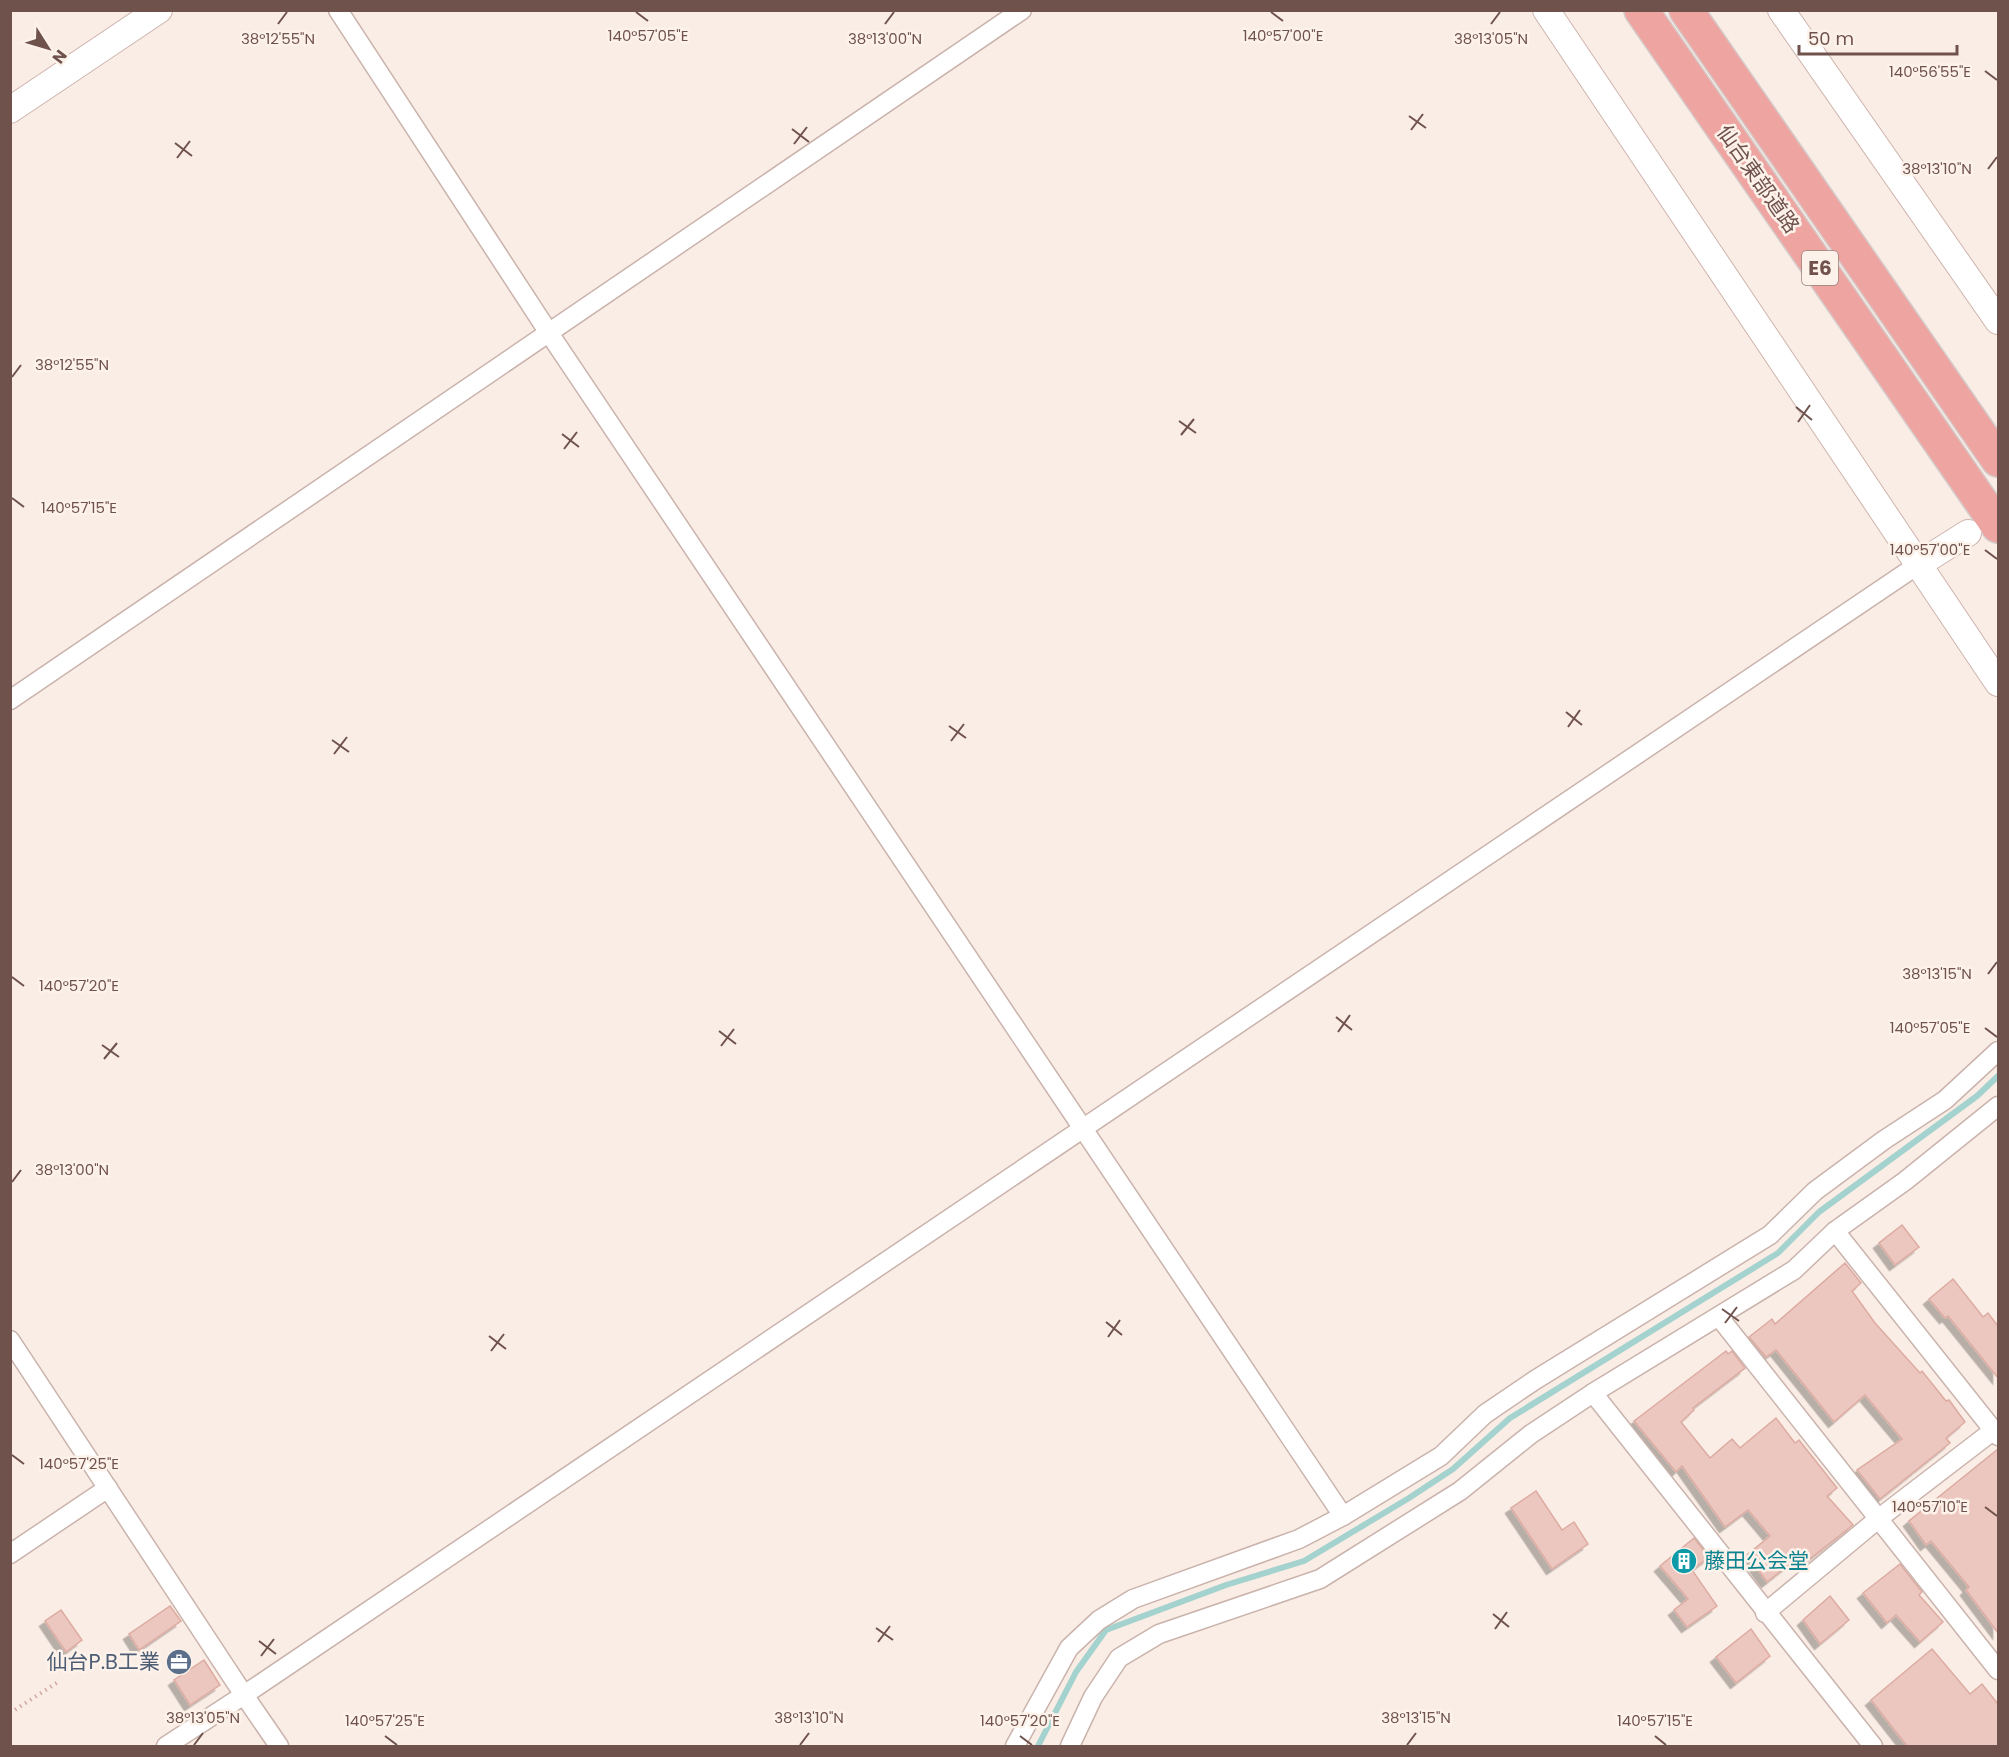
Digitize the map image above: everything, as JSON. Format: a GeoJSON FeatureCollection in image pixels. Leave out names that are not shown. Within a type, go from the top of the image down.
{"type":"FeatureCollection","features":[{"type":"Feature","properties":{"kind":"highway","name":"仙台東部道路"},"geometry":{"type":"LineString","coordinates":[[1641,10],[1983,529]]}},
{"type":"Feature","properties":{"kind":"highway","name":"仙台東部道路"},"geometry":{"type":"LineString","coordinates":[[1686,10],[1998,460]]}},
{"type":"Feature","properties":{"kind":"street"},"geometry":{"type":"LineString","coordinates":[[10,110],[159,10]]}},
{"type":"Feature","properties":{"kind":"street"},"geometry":{"type":"LineString","coordinates":[[338,10],[549,333],[1343,1516]]}},
{"type":"Feature","properties":{"kind":"street"},"geometry":{"type":"LineString","coordinates":[[10,700],[1022,10]]}},
{"type":"Feature","properties":{"kind":"street"},"geometry":{"type":"LineString","coordinates":[[1546,10],[1998,683]]}},
{"type":"Feature","properties":{"kind":"street"},"geometry":{"type":"LineString","coordinates":[[1781,10],[1998,321]]}},
{"type":"Feature","properties":{"kind":"street"},"geometry":{"type":"LineString","coordinates":[[166,1746],[1919,564],[1983,529]]}},
{"type":"Feature","properties":{"kind":"street"},"geometry":{"type":"LineString","coordinates":[[1015,1746],[1069,1648],[1099,1620],[1133,1599],[1299,1539],[1343,1516],[1441,1456],[1485,1414],[1535,1380],[1770,1235],[1815,1191],[1884,1140],[1945,1100],[1998,1051]]}},
{"type":"Feature","properties":{"kind":"street"},"geometry":{"type":"LineString","coordinates":[[1070,1746],[1093,1697],[1119,1658],[1159,1634],[1320,1579],[1460,1491],[1531,1434],[1593,1393],[1794,1270],[1835,1231],[1905,1181],[1998,1107]]}},
{"type":"Feature","properties":{"kind":"street"},"geometry":{"type":"LineString","coordinates":[[1765,1613],[1878,1519],[1996,1433],[1835,1231]]}},
{"type":"Feature","properties":{"kind":"street"},"geometry":{"type":"LineString","coordinates":[[1719,1317],[1998,1670]]}},
{"type":"Feature","properties":{"kind":"street"},"geometry":{"type":"LineString","coordinates":[[10,1340],[279,1746]]}},
{"type":"Feature","properties":{"kind":"street"},"geometry":{"type":"LineString","coordinates":[[1593,1393],[1765,1613],[1873,1746]]}},
{"type":"Feature","properties":{"kind":"street"},"geometry":{"type":"LineString","coordinates":[[10,1554],[108,1488]]}},
{"type":"Feature","properties":{"kind":"path"},"geometry":{"type":"LineString","coordinates":[[10,1713],[58,1682]]}},
{"type":"Feature","properties":{"kind":"building"},"geometry":{"type":"Polygon","coordinates":[[[1902,1225],[1919,1247],[1895,1265],[1879,1243],[1902,1225]]]}},
{"type":"Feature","properties":{"kind":"building"},"geometry":{"type":"Polygon","coordinates":[[[1845,1263],[1861,1283],[1852,1291],[1875,1323],[1920,1373],[1922,1371],[1946,1401],[1949,1400],[1965,1422],[1946,1438],[1950,1443],[1880,1499],[1857,1470],[1902,1439],[1865,1395],[1834,1422],[1776,1350],[1766,1357],[1749,1337],[1772,1319],[1775,1324],[1845,1263]]]}},
{"type":"Feature","properties":{"kind":"building"},"geometry":{"type":"Polygon","coordinates":[[[1953,1279],[1983,1317],[1988,1313],[1998,1326],[1998,1378],[1948,1316],[1945,1318],[1929,1299],[1953,1279]]]}},
{"type":"Feature","properties":{"kind":"building"},"geometry":{"type":"Polygon","coordinates":[[[1726,1351],[1728,1354],[1732,1351],[1745,1368],[1693,1408],[1694,1410],[1681,1422],[1710,1458],[1732,1439],[1740,1448],[1776,1418],[1795,1443],[1799,1440],[1837,1488],[1827,1496],[1853,1525],[1802,1565],[1796,1559],[1767,1582],[1747,1555],[1770,1536],[1748,1510],[1725,1527],[1682,1466],[1676,1472],[1634,1421],[1726,1351]]]}},
{"type":"Feature","properties":{"kind":"building"},"geometry":{"type":"Polygon","coordinates":[[[1998,1449],[1998,1633],[1966,1590],[1969,1587],[1931,1541],[1926,1545],[1909,1521],[1998,1449]]]}},
{"type":"Feature","properties":{"kind":"building"},"geometry":{"type":"Polygon","coordinates":[[[1536,1491],[1562,1530],[1574,1522],[1588,1544],[1552,1569],[1511,1508],[1536,1491]]]}},
{"type":"Feature","properties":{"kind":"building"},"geometry":{"type":"Polygon","coordinates":[[[1694,1538],[1709,1557],[1692,1570],[1717,1606],[1687,1627],[1674,1610],[1688,1599],[1660,1566],[1694,1538]]]}},
{"type":"Feature","properties":{"kind":"building"},"geometry":{"type":"Polygon","coordinates":[[[1900,1564],[1922,1592],[1919,1595],[1943,1622],[1920,1642],[1896,1615],[1887,1623],[1863,1593],[1900,1564]]]}},
{"type":"Feature","properties":{"kind":"building"},"geometry":{"type":"Polygon","coordinates":[[[1830,1596],[1849,1620],[1820,1644],[1803,1620],[1830,1596]]]}},
{"type":"Feature","properties":{"kind":"building"},"geometry":{"type":"Polygon","coordinates":[[[170,1606],[181,1621],[139,1650],[129,1634],[170,1606]]]}},
{"type":"Feature","properties":{"kind":"building"},"geometry":{"type":"Polygon","coordinates":[[[61,1610],[82,1640],[66,1652],[45,1621],[61,1610]]]}},
{"type":"Feature","properties":{"kind":"building"},"geometry":{"type":"Polygon","coordinates":[[[1751,1629],[1770,1656],[1736,1683],[1716,1657],[1751,1629]]]}},
{"type":"Feature","properties":{"kind":"building"},"geometry":{"type":"Polygon","coordinates":[[[1932,1649],[1970,1694],[1982,1684],[1998,1704],[1998,1746],[1907,1746],[1871,1700],[1932,1649]]]}},
{"type":"Feature","properties":{"kind":"building"},"geometry":{"type":"Polygon","coordinates":[[[204,1660],[220,1685],[190,1705],[174,1680],[204,1660]]]}},
{"type":"Feature","properties":{"kind":"waterway"},"geometry":{"type":"LineString","coordinates":[[1038,1746],[1076,1672],[1106,1630],[1226,1585],[1304,1561],[1409,1498],[1453,1469],[1510,1418],[1778,1253],[1819,1212],[1977,1096],[1998,1076]]}},
{"type":"Feature","properties":{"kind":"place","name":"藤田公会堂"},"geometry":{"type":"Point","coordinates":[1684,1561]}},
{"type":"Feature","properties":{"kind":"place","name":"仙台P.B工業"},"geometry":{"type":"Point","coordinates":[179,1662]}}]}
